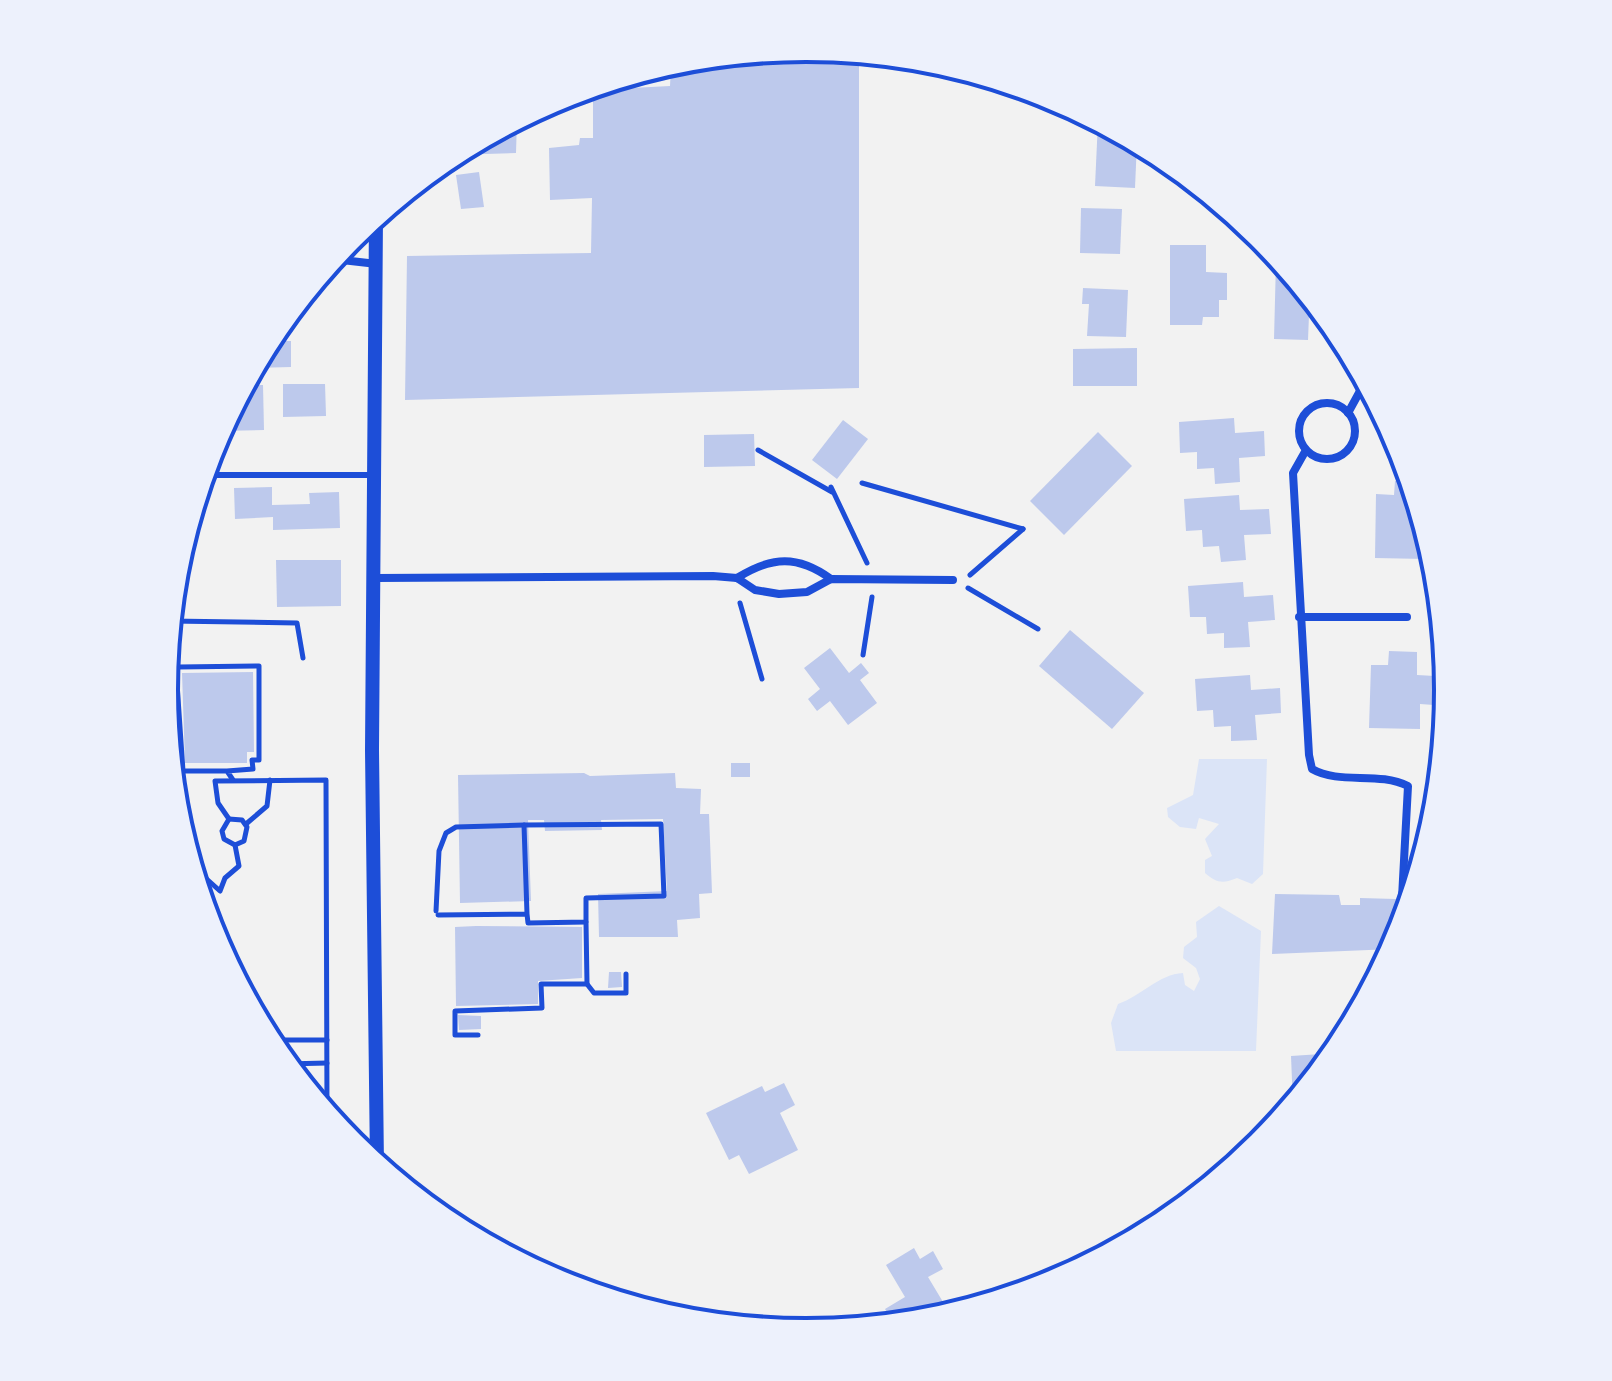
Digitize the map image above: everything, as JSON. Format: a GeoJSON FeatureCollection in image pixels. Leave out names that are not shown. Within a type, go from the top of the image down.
{"type":"FeatureCollection","features":[{"type":"Feature","properties":{"kind":"street"},"geometry":{"type":"LineString","coordinates":[[377,232],[376,578],[372,750],[377,1149]]}},
{"type":"Feature","properties":{"kind":"street"},"geometry":{"type":"LineString","coordinates":[[348,261],[378,265]]}},
{"type":"Feature","properties":{"kind":"street"},"geometry":{"type":"LineString","coordinates":[[1348,413],[1359,393]]}},
{"type":"Feature","properties":{"kind":"street"},"geometry":{"type":"LineString","coordinates":[[1321,404],[1340,406],[1348,413],[1355,430],[1349,448],[1333,458],[1323,459],[1306,450],[1299,432],[1305,414],[1321,404]]}},
{"type":"Feature","properties":{"kind":"street"},"geometry":{"type":"LineString","coordinates":[[1306,450],[1293,473],[1299,617],[1312,769],[1323,775],[1392,778],[1408,786],[1403,888]]}},
{"type":"Feature","properties":{"kind":"street"},"geometry":{"type":"LineString","coordinates":[[376,578],[737,578],[756,566],[783,561],[810,564],[831,579]]}},
{"type":"Feature","properties":{"kind":"street"},"geometry":{"type":"LineString","coordinates":[[737,578],[755,590],[779,594],[807,592],[831,579],[953,580]]}},
{"type":"Feature","properties":{"kind":"street"},"geometry":{"type":"LineString","coordinates":[[1299,617],[1407,617]]}},
{"type":"Feature","properties":{"kind":"lane"},"geometry":{"type":"LineString","coordinates":[[216,475],[375,475]]}},
{"type":"Feature","properties":{"kind":"path"},"geometry":{"type":"LineString","coordinates":[[758,450],[832,489],[866,558],[872,612],[863,655]]}},
{"type":"Feature","properties":{"kind":"path"},"geometry":{"type":"LineString","coordinates":[[862,483],[1023,529],[961,584],[1038,629]]}},
{"type":"Feature","properties":{"kind":"path"},"geometry":{"type":"LineString","coordinates":[[737,578],[738,598],[762,679]]}},
{"type":"Feature","properties":{"kind":"path"},"geometry":{"type":"LineString","coordinates":[[182,621],[297,623],[303,658]]}},
{"type":"Feature","properties":{"kind":"path"},"geometry":{"type":"LineString","coordinates":[[178,702],[183,771],[253,769],[252,760],[259,760],[259,666],[179,669]]}},
{"type":"Feature","properties":{"kind":"path"},"geometry":{"type":"LineString","coordinates":[[227,771],[233,781]]}},
{"type":"Feature","properties":{"kind":"path"},"geometry":{"type":"LineString","coordinates":[[246,824],[267,806],[270,780]]}},
{"type":"Feature","properties":{"kind":"path"},"geometry":{"type":"LineString","coordinates":[[229,819],[218,803],[215,781],[326,780],[327,1098]]}},
{"type":"Feature","properties":{"kind":"path"},"geometry":{"type":"LineString","coordinates":[[229,819],[235,818],[246,824]]}},
{"type":"Feature","properties":{"kind":"path"},"geometry":{"type":"LineString","coordinates":[[229,819],[222,831],[224,839],[235,845]]}},
{"type":"Feature","properties":{"kind":"path"},"geometry":{"type":"LineString","coordinates":[[235,845],[248,835],[246,824]]}},
{"type":"Feature","properties":{"kind":"path"},"geometry":{"type":"LineString","coordinates":[[527,914],[437,913],[439,851],[446,833],[456,827],[661,824],[664,896],[586,898],[587,984],[594,993],[626,993],[626,974]]}},
{"type":"Feature","properties":{"kind":"path"},"geometry":{"type":"LineString","coordinates":[[524,825],[528,923],[586,922]]}},
{"type":"Feature","properties":{"kind":"path"},"geometry":{"type":"LineString","coordinates":[[207,879],[220,891],[225,878],[239,866],[235,845]]}},
{"type":"Feature","properties":{"kind":"path"},"geometry":{"type":"LineString","coordinates":[[478,1035],[455,1035],[455,1011],[542,1008],[541,984],[587,984]]}},
{"type":"Feature","properties":{"kind":"path"},"geometry":{"type":"LineString","coordinates":[[283,1040],[327,1040]]}},
{"type":"Feature","properties":{"kind":"path"},"geometry":{"type":"LineString","coordinates":[[300,1064],[327,1063]]}},
{"type":"Feature","properties":{"kind":"shaded area"},"geometry":{"type":"Polygon","coordinates":[[[1199,759],[1267,759],[1263,874],[1252,884],[1237,878],[1220,882],[1205,873],[1205,860],[1212,856],[1205,839],[1219,824],[1199,818],[1196,829],[1180,827],[1168,817],[1167,808],[1193,795],[1199,759]]]}},
{"type":"Feature","properties":{"kind":"shaded area"},"geometry":{"type":"Polygon","coordinates":[[[1219,906],[1261,931],[1256,1051],[1116,1051],[1111,1023],[1118,1004],[1174,974],[1183,973],[1185,985],[1194,991],[1200,979],[1196,968],[1183,958],[1184,947],[1197,937],[1196,922],[1219,906]]]}},
{"type":"Feature","properties":{"kind":"building"},"geometry":{"type":"Polygon","coordinates":[[[758,64],[859,64],[859,388],[405,400],[407,256],[591,253],[592,198],[550,200],[549,148],[579,145],[580,138],[593,138],[593,99],[626,88],[670,86],[670,77],[683,74],[758,64]]]}},
{"type":"Feature","properties":{"kind":"building"},"geometry":{"type":"Polygon","coordinates":[[[517,133],[516,153],[479,154],[517,133]]]}},
{"type":"Feature","properties":{"kind":"building"},"geometry":{"type":"Polygon","coordinates":[[[1097,134],[1136,156],[1135,188],[1095,186],[1097,134]]]}},
{"type":"Feature","properties":{"kind":"building"},"geometry":{"type":"Polygon","coordinates":[[[479,172],[484,207],[461,209],[456,175],[479,172]]]}},
{"type":"Feature","properties":{"kind":"building"},"geometry":{"type":"Polygon","coordinates":[[[1081,208],[1122,209],[1120,254],[1080,253],[1081,208]]]}},
{"type":"Feature","properties":{"kind":"building"},"geometry":{"type":"Polygon","coordinates":[[[1170,245],[1206,245],[1206,272],[1227,273],[1227,300],[1219,300],[1219,317],[1203,317],[1202,325],[1170,325],[1170,245]]]}},
{"type":"Feature","properties":{"kind":"building"},"geometry":{"type":"Polygon","coordinates":[[[1276,273],[1310,315],[1308,340],[1274,339],[1276,273]]]}},
{"type":"Feature","properties":{"kind":"building"},"geometry":{"type":"Polygon","coordinates":[[[1083,288],[1128,290],[1126,337],[1087,336],[1089,304],[1082,304],[1083,288]]]}},
{"type":"Feature","properties":{"kind":"building"},"geometry":{"type":"Polygon","coordinates":[[[283,341],[291,341],[291,367],[267,368],[283,341]]]}},
{"type":"Feature","properties":{"kind":"building"},"geometry":{"type":"Polygon","coordinates":[[[1137,348],[1137,386],[1073,386],[1073,349],[1137,348]]]}},
{"type":"Feature","properties":{"kind":"building"},"geometry":{"type":"Polygon","coordinates":[[[283,384],[325,384],[326,416],[283,417],[283,384]]]}},
{"type":"Feature","properties":{"kind":"building"},"geometry":{"type":"Polygon","coordinates":[[[257,385],[263,385],[264,430],[234,431],[257,385]]]}},
{"type":"Feature","properties":{"kind":"building"},"geometry":{"type":"Polygon","coordinates":[[[1234,418],[1235,433],[1264,431],[1265,456],[1239,458],[1240,482],[1215,484],[1214,468],[1197,469],[1197,452],[1180,453],[1179,422],[1234,418]]]}},
{"type":"Feature","properties":{"kind":"building"},"geometry":{"type":"Polygon","coordinates":[[[843,420],[868,439],[837,479],[812,460],[843,420]]]}},
{"type":"Feature","properties":{"kind":"building"},"geometry":{"type":"Polygon","coordinates":[[[1098,432],[1132,466],[1064,535],[1030,501],[1098,432]]]}},
{"type":"Feature","properties":{"kind":"building"},"geometry":{"type":"Polygon","coordinates":[[[754,434],[755,466],[704,467],[704,435],[754,434]]]}},
{"type":"Feature","properties":{"kind":"building"},"geometry":{"type":"Polygon","coordinates":[[[1395,481],[1398,481],[1420,559],[1375,558],[1376,494],[1394,495],[1395,481]]]}},
{"type":"Feature","properties":{"kind":"building"},"geometry":{"type":"Polygon","coordinates":[[[272,487],[272,505],[310,504],[309,493],[339,492],[340,528],[273,530],[273,517],[235,519],[234,488],[272,487]]]}},
{"type":"Feature","properties":{"kind":"building"},"geometry":{"type":"Polygon","coordinates":[[[1239,495],[1240,510],[1269,509],[1271,534],[1244,535],[1246,560],[1221,562],[1219,546],[1203,547],[1202,530],[1186,531],[1184,499],[1239,495]]]}},
{"type":"Feature","properties":{"kind":"building"},"geometry":{"type":"Polygon","coordinates":[[[276,560],[341,560],[341,606],[277,607],[276,560]]]}},
{"type":"Feature","properties":{"kind":"building"},"geometry":{"type":"Polygon","coordinates":[[[1243,582],[1244,597],[1273,595],[1275,620],[1248,622],[1250,647],[1224,648],[1224,633],[1207,634],[1206,617],[1190,617],[1188,586],[1243,582]]]}},
{"type":"Feature","properties":{"kind":"building"},"geometry":{"type":"Polygon","coordinates":[[[1070,630],[1144,693],[1112,729],[1039,666],[1070,630]]]}},
{"type":"Feature","properties":{"kind":"building"},"geometry":{"type":"Polygon","coordinates":[[[830,648],[849,673],[861,663],[869,673],[860,680],[877,703],[848,725],[830,701],[817,711],[808,699],[820,689],[804,668],[830,648]]]}},
{"type":"Feature","properties":{"kind":"building"},"geometry":{"type":"Polygon","coordinates":[[[1389,651],[1417,652],[1417,675],[1434,676],[1434,705],[1420,704],[1420,729],[1369,728],[1371,665],[1388,665],[1389,651]]]}},
{"type":"Feature","properties":{"kind":"building"},"geometry":{"type":"Polygon","coordinates":[[[253,672],[254,752],[247,752],[247,763],[185,763],[182,673],[253,672]]]}},
{"type":"Feature","properties":{"kind":"building"},"geometry":{"type":"Polygon","coordinates":[[[1250,675],[1251,690],[1280,688],[1281,713],[1255,715],[1257,740],[1231,741],[1231,726],[1214,727],[1213,710],[1197,711],[1195,679],[1250,675]]]}},
{"type":"Feature","properties":{"kind":"building"},"geometry":{"type":"Polygon","coordinates":[[[731,763],[750,763],[750,777],[731,777],[731,763]]]}},
{"type":"Feature","properties":{"kind":"building"},"geometry":{"type":"Polygon","coordinates":[[[584,773],[590,776],[675,773],[676,788],[701,789],[700,814],[709,814],[712,893],[699,894],[700,918],[677,920],[678,937],[599,937],[598,894],[667,891],[663,819],[601,820],[602,830],[545,831],[544,820],[528,820],[531,901],[460,903],[458,775],[584,773]]]}},
{"type":"Feature","properties":{"kind":"building"},"geometry":{"type":"Polygon","coordinates":[[[1275,894],[1339,895],[1341,905],[1360,905],[1360,898],[1396,899],[1395,908],[1378,950],[1272,954],[1275,894]]]}},
{"type":"Feature","properties":{"kind":"building"},"geometry":{"type":"Polygon","coordinates":[[[455,927],[582,927],[582,978],[538,981],[538,1004],[456,1006],[455,927]]]}},
{"type":"Feature","properties":{"kind":"building"},"geometry":{"type":"Polygon","coordinates":[[[609,972],[621,972],[622,987],[608,988],[609,972]]]}},
{"type":"Feature","properties":{"kind":"building"},"geometry":{"type":"Polygon","coordinates":[[[458,1015],[481,1016],[481,1029],[459,1030],[458,1015]]]}},
{"type":"Feature","properties":{"kind":"building"},"geometry":{"type":"Polygon","coordinates":[[[1319,1054],[1292,1089],[1291,1056],[1319,1054]]]}},
{"type":"Feature","properties":{"kind":"building"},"geometry":{"type":"Polygon","coordinates":[[[784,1083],[795,1105],[780,1113],[798,1150],[749,1174],[739,1155],[729,1160],[706,1113],[762,1086],[765,1092],[784,1083]]]}},
{"type":"Feature","properties":{"kind":"building"},"geometry":{"type":"Polygon","coordinates":[[[914,1248],[920,1259],[933,1251],[943,1269],[928,1277],[943,1302],[888,1314],[885,1309],[905,1297],[886,1265],[914,1248]]]}}]}
